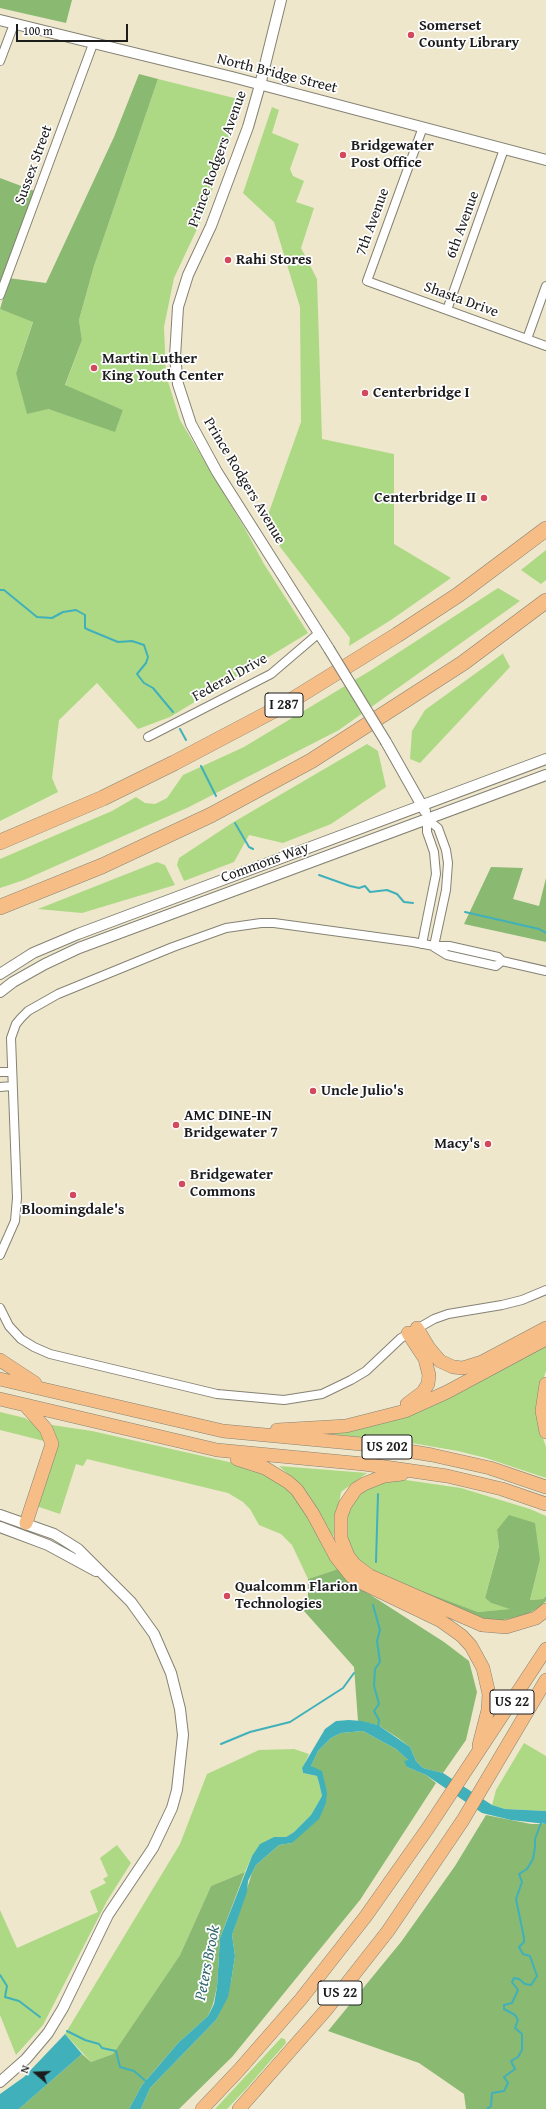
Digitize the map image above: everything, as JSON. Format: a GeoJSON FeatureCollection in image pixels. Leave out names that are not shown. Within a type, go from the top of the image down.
{"type":"FeatureCollection","features":[{"type":"Feature","properties":{"kind":"highway","name":"I 287"},"geometry":{"type":"LineString","coordinates":[[0,842],[110,794],[174,763],[284,705],[458,595],[546,529]]}},
{"type":"Feature","properties":{"kind":"highway"},"geometry":{"type":"LineString","coordinates":[[0,907],[102,866],[212,815],[283,776],[367,726],[463,663],[546,601]]}},
{"type":"Feature","properties":{"kind":"highway"},"geometry":{"type":"LineString","coordinates":[[413,1331],[440,1361],[453,1367],[463,1368],[482,1362],[546,1328]]}},
{"type":"Feature","properties":{"kind":"highway"},"geometry":{"type":"LineString","coordinates":[[365,1422],[418,1398],[428,1384],[428,1366],[413,1331]]}},
{"type":"Feature","properties":{"kind":"highway"},"geometry":{"type":"LineString","coordinates":[[223,1431],[328,1428],[365,1422],[388,1416],[427,1402],[546,1339]]}},
{"type":"Feature","properties":{"kind":"highway"},"geometry":{"type":"LineString","coordinates":[[0,1360],[49,1390]]}},
{"type":"Feature","properties":{"kind":"highway","name":"US 202"},"geometry":{"type":"LineString","coordinates":[[0,1379],[223,1431],[401,1449],[490,1468],[546,1487]]}},
{"type":"Feature","properties":{"kind":"highway"},"geometry":{"type":"LineString","coordinates":[[546,1384],[542,1411],[546,1432]]}},
{"type":"Feature","properties":{"kind":"highway","name":"US 202"},"geometry":{"type":"LineString","coordinates":[[0,1399],[217,1450],[413,1471],[480,1483],[519,1493],[546,1504]]}},
{"type":"Feature","properties":{"kind":"highway"},"geometry":{"type":"LineString","coordinates":[[25,1405],[46,1429],[52,1444],[26,1523]]}},
{"type":"Feature","properties":{"kind":"highway"},"geometry":{"type":"LineString","coordinates":[[217,1450],[234,1459],[265,1468],[288,1482],[304,1500],[336,1557],[352,1577],[442,1621],[462,1636],[471,1646],[483,1668],[489,1694],[488,1710],[477,1754]]}},
{"type":"Feature","properties":{"kind":"highway"},"geometry":{"type":"LineString","coordinates":[[413,1471],[373,1479],[360,1486],[350,1497],[341,1516],[340,1532],[344,1548],[354,1564],[370,1576],[482,1625],[506,1627],[536,1618],[546,1610]]}},
{"type":"Feature","properties":{"kind":"highway","name":"US 22"},"geometry":{"type":"LineString","coordinates":[[202,2109],[274,2031],[325,1970],[398,1873],[546,1649]]}},
{"type":"Feature","properties":{"kind":"highway","name":"US 22"},"geometry":{"type":"LineString","coordinates":[[239,2109],[300,2042],[357,1971],[410,1901],[487,1783],[546,1680]]}},
{"type":"Feature","properties":{"kind":"street","name":"Prince Rodgers Avenue"},"geometry":{"type":"LineString","coordinates":[[282,0],[248,127],[211,226],[188,275],[180,301],[176,320],[175,357],[178,384],[191,424],[218,472],[386,742],[422,805],[427,818],[427,832],[434,852],[436,874],[422,944]]}},
{"type":"Feature","properties":{"kind":"street","name":"North Bridge Street"},"geometry":{"type":"LineString","coordinates":[[0,20],[260,85],[546,160]]}},
{"type":"Feature","properties":{"kind":"street"},"geometry":{"type":"LineString","coordinates":[[0,61],[14,24]]}},
{"type":"Feature","properties":{"kind":"street","name":"Sussex Street"},"geometry":{"type":"LineString","coordinates":[[0,293],[93,44]]}},
{"type":"Feature","properties":{"kind":"street","name":"7th Avenue"},"geometry":{"type":"LineString","coordinates":[[367,281],[423,127]]}},
{"type":"Feature","properties":{"kind":"street","name":"6th Avenue"},"geometry":{"type":"LineString","coordinates":[[447,310],[504,149]]}},
{"type":"Feature","properties":{"kind":"street","name":"Shasta Drive"},"geometry":{"type":"LineString","coordinates":[[367,281],[546,346]]}},
{"type":"Feature","properties":{"kind":"street"},"geometry":{"type":"LineString","coordinates":[[527,339],[546,286]]}},
{"type":"Feature","properties":{"kind":"street","name":"Federal Drive"},"geometry":{"type":"LineString","coordinates":[[148,737],[271,674],[319,633]]}},
{"type":"Feature","properties":{"kind":"street","name":"Commons Way"},"geometry":{"type":"LineString","coordinates":[[0,974],[33,953],[78,934],[546,759]]}},
{"type":"Feature","properties":{"kind":"street","name":"Commons Way"},"geometry":{"type":"LineString","coordinates":[[0,992],[13,982],[45,964],[79,948],[546,775]]}},
{"type":"Feature","properties":{"kind":"street","name":"Prince Rodgers Avenue"},"geometry":{"type":"LineString","coordinates":[[427,818],[438,828],[446,850],[448,863],[446,890],[434,946]]}},
{"type":"Feature","properties":{"kind":"street"},"geometry":{"type":"LineString","coordinates":[[0,1255],[13,1228],[17,1206],[10,1038],[16,1024],[28,1011],[58,994],[90,978],[226,928],[247,924],[274,923],[434,946],[450,946],[498,957],[502,961],[546,971]]}},
{"type":"Feature","properties":{"kind":"street"},"geometry":{"type":"LineString","coordinates":[[0,1072],[11,1072]]}},
{"type":"Feature","properties":{"kind":"street"},"geometry":{"type":"LineString","coordinates":[[0,1087],[12,1086]]}},
{"type":"Feature","properties":{"kind":"street"},"geometry":{"type":"LineString","coordinates":[[0,1308],[10,1326],[21,1339],[50,1354],[217,1394],[265,1400],[303,1398],[322,1394],[341,1386],[366,1371],[413,1331],[448,1314],[502,1305],[522,1300],[546,1290]]}},
{"type":"Feature","properties":{"kind":"street"},"geometry":{"type":"LineString","coordinates":[[0,1514],[54,1534],[68,1542],[78,1549],[119,1588],[144,1620],[161,1647],[172,1673],[180,1709],[183,1735],[177,1790],[172,1808],[156,1843],[108,1915],[56,2021],[33,2051],[0,2082]]}},
{"type":"Feature","properties":{"kind":"street"},"geometry":{"type":"LineString","coordinates":[[0,1527],[48,1545],[106,1576]]}},
{"type":"Feature","properties":{"kind":"green space"},"geometry":{"type":"Polygon","coordinates":[[[0,0],[72,0],[66,23],[0,8],[0,0]]]}},
{"type":"Feature","properties":{"kind":"green space"},"geometry":{"type":"Polygon","coordinates":[[[139,74],[158,79],[94,266],[79,320],[82,340],[65,385],[123,410],[115,432],[48,409],[27,414],[16,373],[33,322],[0,309],[5,292],[0,290],[0,178],[40,193],[8,278],[46,283],[114,137],[139,74]]]}},
{"type":"Feature","properties":{"kind":"green space"},"geometry":{"type":"Polygon","coordinates":[[[158,79],[242,100],[205,212],[174,278],[164,327],[166,375],[180,420],[244,527],[264,564],[308,633],[170,717],[138,729],[97,683],[59,720],[52,778],[58,792],[0,821],[0,309],[33,321],[16,373],[48,409],[115,431],[123,410],[65,386],[82,340],[79,320],[94,266],[158,79]]]}},
{"type":"Feature","properties":{"kind":"green space"},"geometry":{"type":"Polygon","coordinates":[[[272,107],[279,110],[272,133],[299,144],[290,169],[293,176],[304,181],[296,202],[314,208],[301,248],[317,279],[322,439],[394,454],[394,544],[451,578],[391,620],[349,646],[350,638],[264,526],[301,422],[300,307],[274,222],[243,193],[272,107]]]}},
{"type":"Feature","properties":{"kind":"green space"},"geometry":{"type":"Polygon","coordinates":[[[546,550],[546,580],[541,584],[521,570],[546,550]]]}},
{"type":"Feature","properties":{"kind":"green space"},"geometry":{"type":"Polygon","coordinates":[[[498,588],[520,601],[339,730],[189,807],[24,880],[0,888],[0,859],[112,811],[136,797],[145,803],[155,804],[167,798],[183,775],[244,747],[373,669],[498,588]]]}},
{"type":"Feature","properties":{"kind":"green space"},"geometry":{"type":"Polygon","coordinates":[[[505,652],[503,654],[510,667],[420,763],[410,759],[412,731],[425,710],[505,652]]]}},
{"type":"Feature","properties":{"kind":"green space"},"geometry":{"type":"Polygon","coordinates":[[[367,744],[378,751],[386,787],[331,824],[283,843],[249,835],[234,862],[184,881],[177,865],[179,858],[232,823],[367,744]]]}},
{"type":"Feature","properties":{"kind":"green space"},"geometry":{"type":"Polygon","coordinates":[[[157,862],[165,865],[175,885],[82,913],[38,909],[157,862]]]}},
{"type":"Feature","properties":{"kind":"green space"},"geometry":{"type":"Polygon","coordinates":[[[491,867],[523,868],[513,899],[539,906],[546,878],[546,942],[464,924],[491,867]]]}},
{"type":"Feature","properties":{"kind":"green space"},"geometry":{"type":"Polygon","coordinates":[[[546,1344],[546,1371],[540,1389],[540,1430],[546,1447],[546,1478],[486,1458],[458,1451],[394,1440],[327,1434],[358,1428],[546,1344]]]}},
{"type":"Feature","properties":{"kind":"green space"},"geometry":{"type":"Polygon","coordinates":[[[0,1412],[25,1418],[39,1427],[44,1441],[0,1430],[0,1412]]]}},
{"type":"Feature","properties":{"kind":"green space"},"geometry":{"type":"Polygon","coordinates":[[[52,1425],[92,1431],[251,1467],[291,1490],[307,1514],[338,1569],[308,1579],[292,1545],[281,1534],[259,1525],[250,1509],[243,1502],[228,1493],[87,1459],[83,1466],[76,1464],[60,1514],[36,1506],[52,1425]]]}},
{"type":"Feature","properties":{"kind":"green space"},"geometry":{"type":"Polygon","coordinates":[[[279,1466],[367,1473],[341,1492],[333,1539],[305,1490],[279,1466]]]}},
{"type":"Feature","properties":{"kind":"green space"},"geometry":{"type":"Polygon","coordinates":[[[392,1478],[461,1488],[530,1509],[546,1516],[546,1596],[543,1599],[530,1600],[540,1560],[497,1530],[499,1545],[485,1598],[491,1603],[512,1609],[478,1612],[423,1592],[477,1620],[392,1581],[362,1565],[352,1554],[344,1527],[346,1516],[358,1492],[392,1478]]]}},
{"type":"Feature","properties":{"kind":"green space"},"geometry":{"type":"Polygon","coordinates":[[[509,1515],[535,1523],[540,1560],[530,1600],[543,1599],[546,1596],[546,1601],[540,1607],[524,1616],[503,1620],[479,1620],[419,1590],[478,1612],[510,1609],[491,1603],[485,1598],[499,1546],[497,1530],[509,1515]]]}},
{"type":"Feature","properties":{"kind":"green space"},"geometry":{"type":"Polygon","coordinates":[[[338,1569],[355,1585],[444,1642],[469,1661],[477,1692],[466,1740],[443,1773],[423,1768],[416,1761],[410,1747],[378,1725],[358,1721],[354,1667],[304,1611],[308,1597],[308,1579],[338,1569]]]}},
{"type":"Feature","properties":{"kind":"green space"},"geometry":{"type":"Polygon","coordinates":[[[363,1731],[396,1749],[408,1760],[407,1767],[426,1775],[436,1783],[360,1900],[232,2057],[179,2109],[141,2109],[150,2088],[216,2020],[227,1997],[231,1982],[235,1956],[232,1935],[252,1873],[256,1865],[279,1845],[292,1843],[327,1792],[311,1766],[318,1751],[331,1738],[341,1733],[363,1731]]]}},
{"type":"Feature","properties":{"kind":"green space"},"geometry":{"type":"Polygon","coordinates":[[[524,1743],[546,1756],[546,1811],[505,1809],[492,1805],[496,1790],[524,1743]]]}},
{"type":"Feature","properties":{"kind":"green space"},"geometry":{"type":"Polygon","coordinates":[[[294,1749],[309,1754],[302,1769],[303,1773],[317,1776],[319,1783],[322,1796],[311,1815],[294,1832],[286,1837],[274,1837],[252,1856],[245,1872],[211,1886],[180,1955],[113,2054],[91,2062],[65,2034],[180,1844],[207,1774],[259,1750],[294,1749]]]}},
{"type":"Feature","properties":{"kind":"green space"},"geometry":{"type":"Polygon","coordinates":[[[486,1815],[531,1824],[546,1824],[546,2109],[466,2109],[464,2094],[419,2063],[328,2031],[401,1942],[455,1866],[486,1815]]]}},
{"type":"Feature","properties":{"kind":"green space"},"geometry":{"type":"Polygon","coordinates":[[[117,1845],[131,1863],[107,1901],[43,2025],[16,2055],[0,2015],[0,1910],[17,1948],[98,1912],[90,1891],[106,1883],[103,1879],[108,1876],[100,1858],[117,1845]]]}},
{"type":"Feature","properties":{"kind":"green space"},"geometry":{"type":"Polygon","coordinates":[[[245,1872],[220,1938],[217,1987],[213,2004],[208,2016],[178,2043],[142,2085],[129,2109],[19,2109],[82,2054],[91,2062],[113,2054],[180,1955],[211,1886],[245,1872]]]}},
{"type":"Feature","properties":{"kind":"green space"},"geometry":{"type":"Polygon","coordinates":[[[281,2038],[285,2039],[286,2043],[246,2089],[227,2109],[215,2109],[281,2038]]]}},
{"type":"Feature","properties":{"kind":"water"},"geometry":{"type":"Polygon","coordinates":[[[336,1721],[362,1721],[378,1725],[410,1747],[416,1761],[423,1768],[443,1773],[492,1805],[505,1809],[546,1811],[546,1824],[511,1820],[482,1813],[426,1775],[407,1767],[404,1761],[408,1760],[396,1749],[363,1731],[341,1733],[331,1738],[318,1751],[311,1766],[322,1771],[327,1792],[326,1803],[319,1819],[292,1843],[279,1845],[256,1865],[248,1881],[247,1892],[232,1935],[235,1956],[228,1997],[216,2020],[150,2088],[141,2109],[129,2109],[142,2085],[178,2043],[208,2016],[214,2004],[217,1987],[220,1938],[252,1856],[260,1844],[274,1837],[286,1837],[294,1832],[311,1815],[322,1796],[317,1776],[303,1773],[302,1768],[325,1729],[336,1721]]]}},
{"type":"Feature","properties":{"kind":"water"},"geometry":{"type":"Polygon","coordinates":[[[65,2034],[82,2054],[19,2109],[0,2109],[0,2094],[24,2077],[65,2034]]]}},
{"type":"Feature","properties":{"kind":"waterway"},"geometry":{"type":"LineString","coordinates":[[0,590],[4,590],[37,617],[52,618],[63,612],[76,610],[85,615],[85,628],[118,642],[132,641],[144,645],[148,657],[146,663],[137,674],[144,683],[153,688],[173,712]]}},
{"type":"Feature","properties":{"kind":"waterway"},"geometry":{"type":"LineString","coordinates":[[180,729],[186,740]]}},
{"type":"Feature","properties":{"kind":"waterway"},"geometry":{"type":"LineString","coordinates":[[201,766],[216,796]]}},
{"type":"Feature","properties":{"kind":"waterway"},"geometry":{"type":"LineString","coordinates":[[235,823],[249,847],[253,849]]}},
{"type":"Feature","properties":{"kind":"waterway"},"geometry":{"type":"LineString","coordinates":[[319,875],[350,886],[359,888],[365,886],[370,892],[387,890],[397,894],[404,902],[413,903]]}},
{"type":"Feature","properties":{"kind":"waterway"},"geometry":{"type":"LineString","coordinates":[[465,912],[539,929],[546,933]]}},
{"type":"Feature","properties":{"kind":"waterway"},"geometry":{"type":"LineString","coordinates":[[376,1562],[378,1494]]}},
{"type":"Feature","properties":{"kind":"waterway"},"geometry":{"type":"LineString","coordinates":[[373,1605],[380,1630],[377,1641],[380,1662],[375,1669],[374,1686],[379,1704],[374,1711],[379,1720],[378,1727]]}},
{"type":"Feature","properties":{"kind":"waterway"},"geometry":{"type":"LineString","coordinates":[[221,1744],[250,1732],[290,1722],[343,1688],[354,1673]]}},
{"type":"Feature","properties":{"kind":"waterway"},"geometry":{"type":"LineString","coordinates":[[487,2109],[491,2106],[492,2093],[504,2091],[508,2083],[504,2077],[515,2069],[511,2061],[518,2057],[522,2050],[522,2034],[515,2028],[518,2020],[515,2015],[504,2009],[504,2005],[512,2003],[518,1990],[512,1982],[514,1978],[519,1979],[525,1984],[531,1985],[537,1976],[530,1956],[523,1954],[519,1947],[524,1942],[524,1938],[516,1899],[522,1882],[519,1874],[527,1869],[533,1859],[535,1839],[541,1823]]}},
{"type":"Feature","properties":{"kind":"waterway"},"geometry":{"type":"LineString","coordinates":[[0,1975],[7,1986],[5,1997],[19,2001],[40,2017]]}},
{"type":"Feature","properties":{"kind":"waterway"},"geometry":{"type":"LineString","coordinates":[[67,2031],[85,2040],[99,2044],[102,2048],[116,2051],[120,2067],[134,2071],[147,2082]]}},
{"type":"Feature","properties":{"kind":"place","name":"Somerset County Library"},"geometry":{"type":"Point","coordinates":[411,35]}},
{"type":"Feature","properties":{"kind":"place","name":"Bridgewater Post Office"},"geometry":{"type":"Point","coordinates":[343,155]}},
{"type":"Feature","properties":{"kind":"place","name":"Rahi Stores"},"geometry":{"type":"Point","coordinates":[228,260]}},
{"type":"Feature","properties":{"kind":"place","name":"Martin Luther King Youth Center"},"geometry":{"type":"Point","coordinates":[94,368]}},
{"type":"Feature","properties":{"kind":"place","name":"Centerbridge I"},"geometry":{"type":"Point","coordinates":[365,393]}},
{"type":"Feature","properties":{"kind":"place","name":"Centerbridge II"},"geometry":{"type":"Point","coordinates":[484,498]}},
{"type":"Feature","properties":{"kind":"place","name":"Uncle Julio's"},"geometry":{"type":"Point","coordinates":[313,1091]}},
{"type":"Feature","properties":{"kind":"place","name":"AMC DINE-IN Bridgewater 7"},"geometry":{"type":"Point","coordinates":[176,1125]}},
{"type":"Feature","properties":{"kind":"place","name":"Macy's"},"geometry":{"type":"Point","coordinates":[488,1144]}},
{"type":"Feature","properties":{"kind":"place","name":"Bridgewater Commons"},"geometry":{"type":"Point","coordinates":[182,1184]}},
{"type":"Feature","properties":{"kind":"place","name":"Bloomingdale's"},"geometry":{"type":"Point","coordinates":[73,1195]}},
{"type":"Feature","properties":{"kind":"place","name":"Qualcomm Flarion Technologies"},"geometry":{"type":"Point","coordinates":[227,1596]}},
{"type":"Feature","properties":{"kind":"water label","name":"Peters Brook"},"geometry":{"type":"Point","coordinates":[208,1963]}}]}
